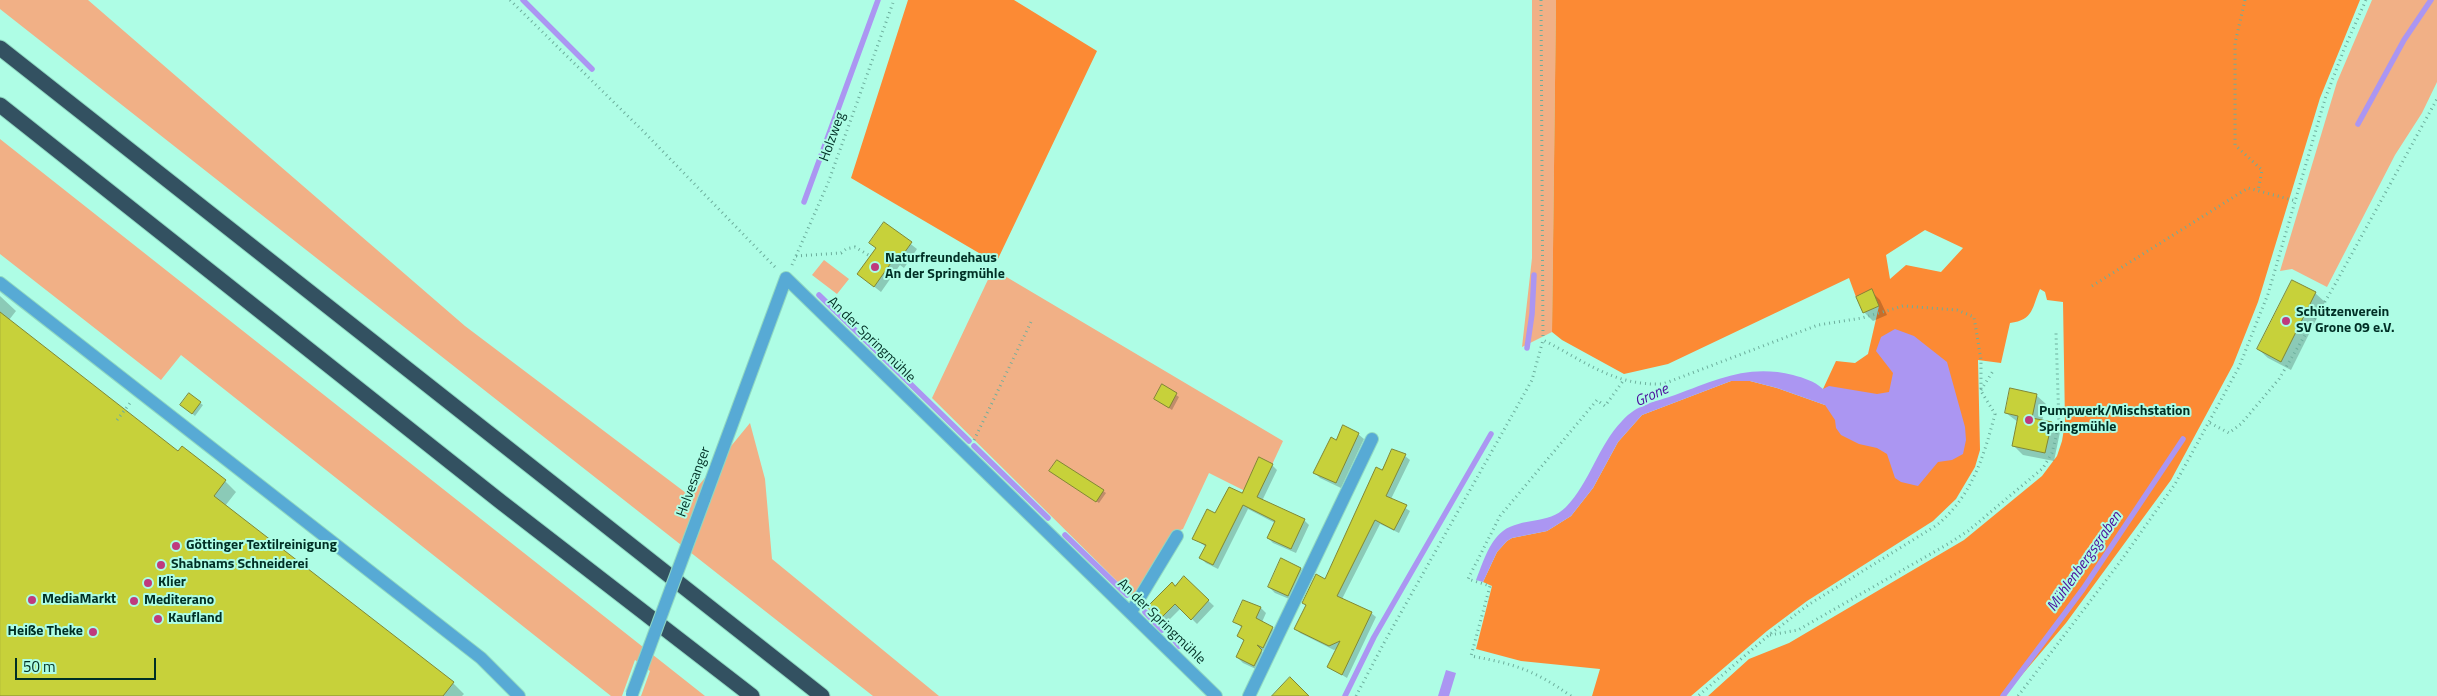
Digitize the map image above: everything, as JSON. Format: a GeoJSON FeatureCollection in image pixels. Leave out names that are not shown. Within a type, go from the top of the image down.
{"type":"FeatureCollection","features":[{"type":"Feature","properties":{"kind":"highway"},"geometry":{"type":"LineString","coordinates":[[0,48],[822,696]]}},
{"type":"Feature","properties":{"kind":"highway"},"geometry":{"type":"LineString","coordinates":[[0,105],[501,502],[752,696]]}},
{"type":"Feature","properties":{"kind":"street","name":"An der Springmühle"},"geometry":{"type":"LineString","coordinates":[[786,278],[1216,696]]}},
{"type":"Feature","properties":{"kind":"street","name":"Helvesanger"},"geometry":{"type":"LineString","coordinates":[[632,695],[786,278]]}},
{"type":"Feature","properties":{"kind":"street"},"geometry":{"type":"LineString","coordinates":[[0,282],[481,658],[519,696]]}},
{"type":"Feature","properties":{"kind":"street"},"geometry":{"type":"LineString","coordinates":[[1249,696],[1372,439]]}},
{"type":"Feature","properties":{"kind":"street"},"geometry":{"type":"LineString","coordinates":[[1131,612],[1177,536]]}},
{"type":"Feature","properties":{"kind":"path"},"geometry":{"type":"LineString","coordinates":[[510,0],[644,132],[786,278]]}},
{"type":"Feature","properties":{"kind":"path","name":"Holzweg"},"geometry":{"type":"LineString","coordinates":[[786,278],[828,183],[894,0]]}},
{"type":"Feature","properties":{"kind":"path"},"geometry":{"type":"LineString","coordinates":[[1356,696],[1384,642],[1532,380],[1543,340],[1542,0]]}},
{"type":"Feature","properties":{"kind":"path"},"geometry":{"type":"LineString","coordinates":[[2245,0],[2235,43],[2235,145],[2262,170],[2258,191]]}},
{"type":"Feature","properties":{"kind":"path"},"geometry":{"type":"LineString","coordinates":[[2018,696],[2120,562],[2174,484],[2210,423],[2239,367],[2264,303],[2325,99],[2366,0]]}},
{"type":"Feature","properties":{"kind":"path"},"geometry":{"type":"LineString","coordinates":[[2210,423],[2229,432],[2241,424],[2279,378],[2333,288],[2437,99]]}},
{"type":"Feature","properties":{"kind":"path"},"geometry":{"type":"LineString","coordinates":[[2092,286],[2248,188],[2296,201]]}},
{"type":"Feature","properties":{"kind":"path"},"geometry":{"type":"LineString","coordinates":[[796,256],[840,253],[855,247],[870,256]]}},
{"type":"Feature","properties":{"kind":"path"},"geometry":{"type":"LineString","coordinates":[[1543,340],[1593,368],[1623,381],[1641,385],[1662,384],[1818,325],[1862,318],[1903,306],[1958,310],[1974,318],[1982,360],[1981,390],[1995,414],[1984,455],[1966,494],[1949,515],[1808,605],[1769,635],[1698,696]]}},
{"type":"Feature","properties":{"kind":"path"},"geometry":{"type":"LineString","coordinates":[[967,454],[1032,322]]}},
{"type":"Feature","properties":{"kind":"path"},"geometry":{"type":"LineString","coordinates":[[1769,635],[1798,630],[1948,544],[1968,531],[2044,468],[2052,453],[2059,425],[2056,333]]}},
{"type":"Feature","properties":{"kind":"path"},"geometry":{"type":"LineString","coordinates":[[1981,390],[1993,371]]}},
{"type":"Feature","properties":{"kind":"path"},"geometry":{"type":"LineString","coordinates":[[1571,696],[1550,681],[1523,667],[1471,656],[1490,586],[1468,579],[1500,516],[1597,400],[1605,406],[1623,381]]}},
{"type":"Feature","properties":{"kind":"path"},"geometry":{"type":"LineString","coordinates":[[117,420],[140,391]]}},
{"type":"Feature","properties":{"kind":"shaded area"},"geometry":{"type":"Polygon","coordinates":[[[0,0],[88,0],[465,326],[690,496],[750,423],[765,479],[772,559],[939,696],[873,696],[0,9],[0,0]]]}},
{"type":"Feature","properties":{"kind":"shaded area"},"geometry":{"type":"Polygon","coordinates":[[[908,0],[1014,0],[1097,51],[996,263],[851,178],[908,0]]]}},
{"type":"Feature","properties":{"kind":"shaded area"},"geometry":{"type":"Polygon","coordinates":[[[1532,0],[1556,0],[1552,332],[1522,347],[1532,258],[1532,0]]]}},
{"type":"Feature","properties":{"kind":"shaded area"},"geometry":{"type":"Polygon","coordinates":[[[1556,0],[2360,0],[2320,98],[2258,302],[2233,365],[2171,480],[2066,623],[2004,696],[1708,696],[1749,659],[1789,643],[1964,540],[2042,476],[2057,456],[2065,423],[2063,302],[2047,300],[2045,292],[2040,289],[2028,316],[2010,323],[2001,363],[1978,360],[1980,450],[1975,467],[1956,499],[1933,521],[1807,601],[1767,631],[1691,696],[1592,696],[1600,669],[1521,661],[1476,649],[1492,586],[1483,582],[1497,552],[1512,538],[1547,531],[1571,516],[1593,488],[1618,442],[1642,415],[1731,381],[1750,381],[1777,388],[1825,405],[1823,389],[1836,361],[1855,363],[1868,354],[1879,306],[1872,290],[1856,297],[1849,278],[1668,364],[1624,374],[1562,340],[1552,332],[1556,0]],[[1925,230],[1886,255],[1890,279],[1906,265],[1941,272],[1963,248],[1925,230]]]}},
{"type":"Feature","properties":{"kind":"shaded area"},"geometry":{"type":"Polygon","coordinates":[[[2372,0],[2437,0],[2437,82],[2422,113],[2395,155],[2327,287],[2292,269],[2280,271],[2337,82],[2372,0]]]}},
{"type":"Feature","properties":{"kind":"shaded area"},"geometry":{"type":"Polygon","coordinates":[[[0,139],[705,696],[641,696],[650,671],[635,660],[622,696],[611,696],[181,355],[161,380],[0,254],[0,139]]]}},
{"type":"Feature","properties":{"kind":"shaded area"},"geometry":{"type":"Polygon","coordinates":[[[824,260],[849,279],[837,294],[812,275],[824,260]]]}},
{"type":"Feature","properties":{"kind":"shaded area"},"geometry":{"type":"Polygon","coordinates":[[[993,269],[1283,441],[1257,497],[1209,473],[1183,529],[1173,533],[1133,597],[932,398],[993,269]]]}},
{"type":"Feature","properties":{"kind":"shaded area"},"geometry":{"type":"Polygon","coordinates":[[[1895,329],[1914,336],[1947,362],[1965,427],[1966,440],[1963,454],[1952,460],[1938,462],[1918,486],[1901,482],[1895,478],[1887,454],[1877,448],[1859,444],[1841,435],[1836,428],[1835,420],[1825,405],[1777,388],[1750,381],[1731,381],[1642,415],[1618,442],[1593,488],[1571,516],[1547,531],[1512,538],[1507,541],[1497,552],[1483,582],[1476,580],[1493,541],[1503,531],[1518,524],[1543,519],[1559,513],[1566,507],[1582,487],[1606,441],[1622,421],[1634,411],[1647,404],[1719,379],[1761,371],[1797,376],[1823,389],[1829,386],[1877,394],[1889,392],[1893,373],[1876,351],[1881,337],[1895,329]]]}},
{"type":"Feature","properties":{"kind":"shaded area"},"geometry":{"type":"Polygon","coordinates":[[[1446,670],[1456,673],[1449,696],[1438,696],[1446,670]]]}},
{"type":"Feature","properties":{"kind":"building"},"geometry":{"type":"Polygon","coordinates":[[[884,222],[912,242],[897,263],[893,260],[874,287],[857,274],[876,248],[869,243],[884,222]]]}},
{"type":"Feature","properties":{"kind":"building","name":"Schützenverein SV Grone 09 e.V."},"geometry":{"type":"Polygon","coordinates":[[[2292,280],[2316,292],[2281,362],[2257,349],[2292,280]]]}},
{"type":"Feature","properties":{"kind":"building"},"geometry":{"type":"Polygon","coordinates":[[[1872,289],[1879,306],[1863,313],[1856,297],[1872,289]]]}},
{"type":"Feature","properties":{"kind":"building"},"geometry":{"type":"Polygon","coordinates":[[[0,312],[178,451],[182,446],[226,480],[214,496],[454,682],[443,696],[0,696],[0,312]]]}},
{"type":"Feature","properties":{"kind":"building"},"geometry":{"type":"Polygon","coordinates":[[[1162,384],[1177,393],[1169,408],[1154,399],[1162,384]]]}},
{"type":"Feature","properties":{"kind":"building","name":"Pumpwerk/Mischstation Springmühle"},"geometry":{"type":"Polygon","coordinates":[[[2010,388],[2037,394],[2032,418],[2052,422],[2045,453],[2012,446],[2018,416],[2005,413],[2010,388]]]}},
{"type":"Feature","properties":{"kind":"building"},"geometry":{"type":"Polygon","coordinates":[[[189,393],[201,402],[192,414],[180,405],[189,393]]]}},
{"type":"Feature","properties":{"kind":"building"},"geometry":{"type":"Polygon","coordinates":[[[1343,425],[1359,433],[1336,483],[1313,473],[1331,437],[1336,440],[1343,425]]]}},
{"type":"Feature","properties":{"kind":"building"},"geometry":{"type":"Polygon","coordinates":[[[1392,449],[1406,454],[1386,496],[1407,505],[1394,530],[1375,520],[1337,596],[1372,612],[1342,675],[1327,667],[1340,641],[1329,646],[1294,629],[1306,605],[1302,603],[1316,574],[1325,579],[1376,467],[1382,470],[1392,449]]]}},
{"type":"Feature","properties":{"kind":"building"},"geometry":{"type":"Polygon","coordinates":[[[1259,457],[1273,464],[1257,497],[1305,519],[1291,549],[1267,538],[1275,521],[1243,505],[1213,565],[1199,558],[1206,545],[1192,539],[1207,509],[1215,513],[1229,487],[1242,493],[1259,457]]]}},
{"type":"Feature","properties":{"kind":"building"},"geometry":{"type":"Polygon","coordinates":[[[1057,460],[1104,490],[1096,502],[1049,471],[1057,460]]]}},
{"type":"Feature","properties":{"kind":"building"},"geometry":{"type":"Polygon","coordinates":[[[1281,558],[1301,568],[1288,596],[1268,587],[1281,558]]]}},
{"type":"Feature","properties":{"kind":"building"},"geometry":{"type":"Polygon","coordinates":[[[1184,576],[1209,600],[1191,620],[1175,604],[1159,620],[1147,607],[1172,582],[1175,586],[1184,576]]]}},
{"type":"Feature","properties":{"kind":"building"},"geometry":{"type":"Polygon","coordinates":[[[1243,600],[1261,607],[1256,618],[1273,627],[1263,648],[1257,645],[1262,650],[1254,666],[1236,657],[1244,640],[1237,636],[1242,626],[1233,622],[1243,600]]]}},
{"type":"Feature","properties":{"kind":"building"},"geometry":{"type":"Polygon","coordinates":[[[1290,677],[1309,696],[1272,696],[1290,677]]]}},
{"type":"Feature","properties":{"kind":"waterway"},"geometry":{"type":"LineString","coordinates":[[523,0],[592,69]]}},
{"type":"Feature","properties":{"kind":"waterway"},"geometry":{"type":"LineString","coordinates":[[804,202],[878,0]]}},
{"type":"Feature","properties":{"kind":"waterway","name":"Mühlenbergsgraben"},"geometry":{"type":"LineString","coordinates":[[2358,124],[2404,40],[2431,0]]}},
{"type":"Feature","properties":{"kind":"waterway"},"geometry":{"type":"LineString","coordinates":[[1527,348],[1532,314],[1534,275]]}},
{"type":"Feature","properties":{"kind":"waterway"},"geometry":{"type":"LineString","coordinates":[[819,295],[969,441]]}},
{"type":"Feature","properties":{"kind":"waterway"},"geometry":{"type":"LineString","coordinates":[[1345,696],[1374,637],[1491,434]]}},
{"type":"Feature","properties":{"kind":"waterway","name":"Mühlenbergsgraben"},"geometry":{"type":"LineString","coordinates":[[2003,696],[2083,589],[2183,439]]}},
{"type":"Feature","properties":{"kind":"waterway"},"geometry":{"type":"LineString","coordinates":[[974,446],[1048,518]]}},
{"type":"Feature","properties":{"kind":"waterway"},"geometry":{"type":"LineString","coordinates":[[1065,535],[1127,595]]}},
{"type":"Feature","properties":{"kind":"waterway"},"geometry":{"type":"LineString","coordinates":[[1145,612],[1162,630]]}},
{"type":"Feature","properties":{"kind":"waterway"},"geometry":{"type":"LineString","coordinates":[[1175,641],[1179,646]]}},
{"type":"Feature","properties":{"kind":"place","name":"Naturfreundehaus An der Springmühle"},"geometry":{"type":"Point","coordinates":[875,267]}},
{"type":"Feature","properties":{"kind":"place","name":"Schützenverein SV Grone 09 e.V."},"geometry":{"type":"Point","coordinates":[2286,321]}},
{"type":"Feature","properties":{"kind":"place","name":"Pumpwerk/Mischstation Springmühle"},"geometry":{"type":"Point","coordinates":[2029,420]}},
{"type":"Feature","properties":{"kind":"place","name":"Göttinger Textilreinigung"},"geometry":{"type":"Point","coordinates":[176,546]}},
{"type":"Feature","properties":{"kind":"place","name":"Shabnams Schneiderei"},"geometry":{"type":"Point","coordinates":[161,565]}},
{"type":"Feature","properties":{"kind":"place","name":"Klier"},"geometry":{"type":"Point","coordinates":[148,583]}},
{"type":"Feature","properties":{"kind":"place","name":"MediaMarkt"},"geometry":{"type":"Point","coordinates":[32,600]}},
{"type":"Feature","properties":{"kind":"place","name":"Mediterano"},"geometry":{"type":"Point","coordinates":[134,601]}},
{"type":"Feature","properties":{"kind":"place","name":"Kaufland"},"geometry":{"type":"Point","coordinates":[158,619]}},
{"type":"Feature","properties":{"kind":"place","name":"Heiße Theke"},"geometry":{"type":"Point","coordinates":[93,632]}},
{"type":"Feature","properties":{"kind":"water label","name":"Grone"},"geometry":{"type":"Point","coordinates":[1652,396]}}]}
